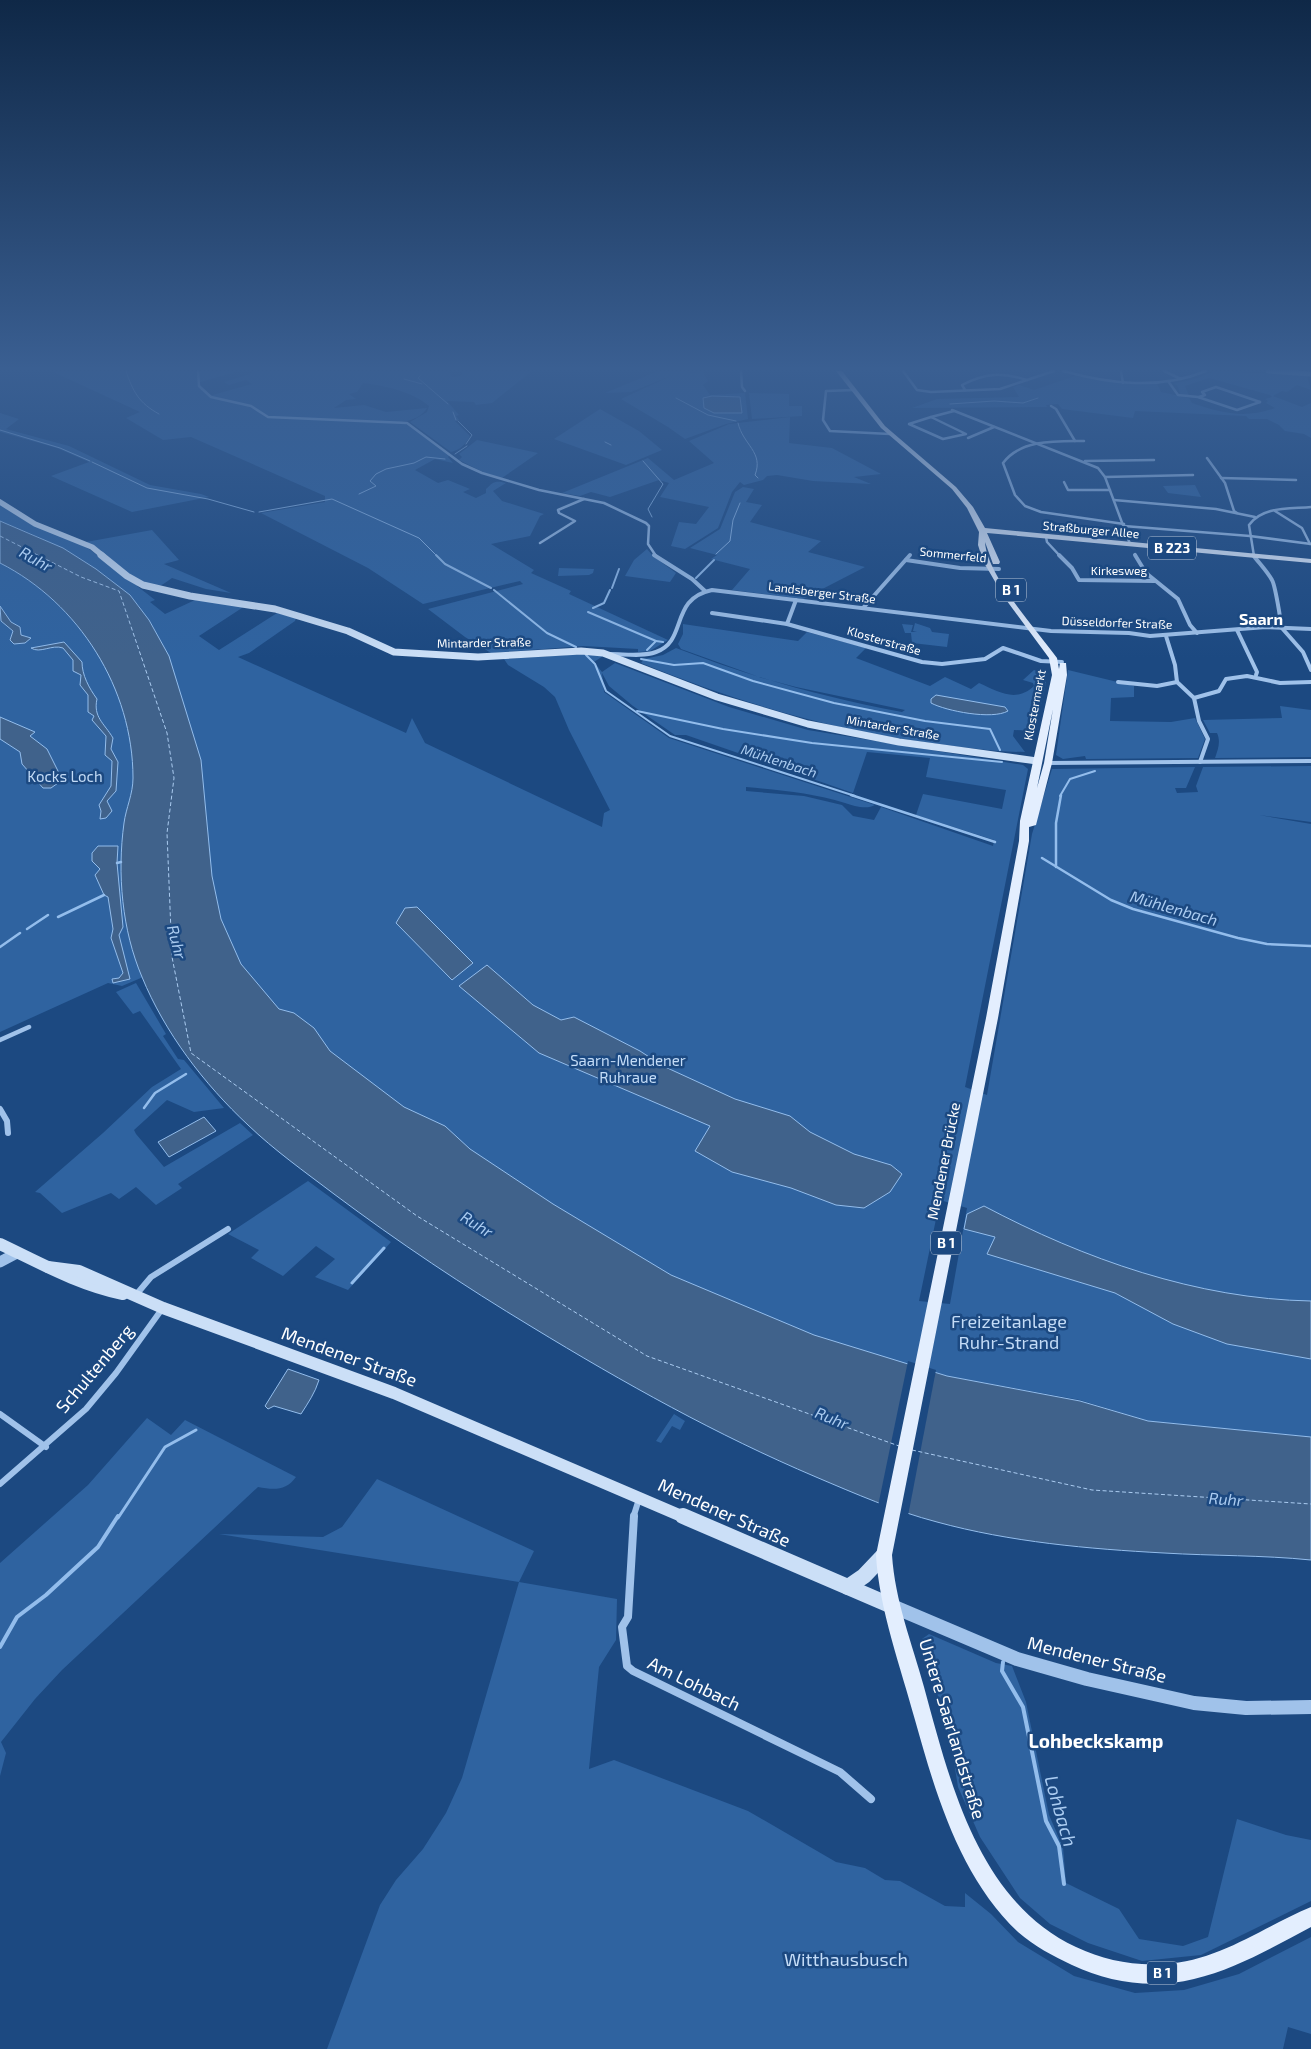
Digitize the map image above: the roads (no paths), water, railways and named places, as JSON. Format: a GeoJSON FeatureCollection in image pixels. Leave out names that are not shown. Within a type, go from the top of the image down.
{"type":"FeatureCollection","features":[{"type":"Feature","properties":{"kind":"main road","name":"B 1"},"geometry":{"type":"LineString","coordinates":[[929,467],[954,488],[970,507],[989,543],[995,569]]}},
{"type":"Feature","properties":{"kind":"main road","name":"Mintarder Straße"},"geometry":{"type":"LineString","coordinates":[[0,502],[35,524],[92,548],[127,576],[143,585],[190,596],[269,607],[348,631],[394,652],[420,656],[478,656],[581,651],[610,654],[717,697],[800,722],[899,742],[988,754],[1022,762],[1037,761],[1048,763]]}},
{"type":"Feature","properties":{"kind":"main road","name":"B 1"},"geometry":{"type":"LineString","coordinates":[[982,531],[980,540],[995,569],[1037,630]]}},
{"type":"Feature","properties":{"kind":"main road","name":"Straßburger Allee"},"geometry":{"type":"LineString","coordinates":[[982,531],[1010,536],[1018,535]]}},
{"type":"Feature","properties":{"kind":"main road","name":"Straßburger Allee"},"geometry":{"type":"LineString","coordinates":[[982,531],[1252,554],[1311,561]]}},
{"type":"Feature","properties":{"kind":"main road"},"geometry":{"type":"LineString","coordinates":[[989,543],[995,538],[1010,536]]}},
{"type":"Feature","properties":{"kind":"main road","name":"Klostermarkt"},"geometry":{"type":"LineString","coordinates":[[1037,630],[1058,662],[1063,675],[1048,763]]}},
{"type":"Feature","properties":{"kind":"main road","name":"Klostermarkt"},"geometry":{"type":"LineString","coordinates":[[1037,761],[1058,662]]}},
{"type":"Feature","properties":{"kind":"main road","name":"Mendener Brücke"},"geometry":{"type":"LineString","coordinates":[[892,1606],[885,1573],[885,1551],[977,1088],[1024,841],[1025,821],[1037,761]]}},
{"type":"Feature","properties":{"kind":"main road","name":"Mendener Brücke"},"geometry":{"type":"LineString","coordinates":[[1024,841],[1033,820],[1048,763]]}},
{"type":"Feature","properties":{"kind":"main road","name":"Mendener Straße"},"geometry":{"type":"LineString","coordinates":[[2,1244],[72,1279],[103,1290],[135,1297],[394,1392],[640,1496],[892,1606]]}},
{"type":"Feature","properties":{"kind":"main road"},"geometry":{"type":"LineString","coordinates":[[848,1587],[864,1576],[885,1551]]}},
{"type":"Feature","properties":{"kind":"main road","name":"Untere Saarlandstraße"},"geometry":{"type":"LineString","coordinates":[[892,1606],[946,1792],[960,1830],[974,1860],[993,1890],[1017,1918],[1040,1938],[1071,1956],[1108,1970],[1143,1975],[1207,1966],[1242,1953],[1311,1917]]}},
{"type":"Feature","properties":{"kind":"street"},"geometry":{"type":"LineString","coordinates":[[468,467],[482,473],[539,490],[610,505],[646,523],[649,526],[649,546],[655,555],[697,582],[706,591]]}},
{"type":"Feature","properties":{"kind":"street"},"geometry":{"type":"LineString","coordinates":[[1004,467],[1020,502],[1032,509],[1050,514],[1086,517],[1124,525],[1250,536],[1310,544],[1305,530],[1274,511]]}},
{"type":"Feature","properties":{"kind":"street"},"geometry":{"type":"LineString","coordinates":[[1095,467],[1105,477],[1130,544]]}},
{"type":"Feature","properties":{"kind":"street"},"geometry":{"type":"LineString","coordinates":[[1215,467],[1232,497],[1234,511]]}},
{"type":"Feature","properties":{"kind":"street"},"geometry":{"type":"LineString","coordinates":[[1105,477],[1193,475]]}},
{"type":"Feature","properties":{"kind":"street"},"geometry":{"type":"LineString","coordinates":[[1221,478],[1296,480]]}},
{"type":"Feature","properties":{"kind":"street"},"geometry":{"type":"LineString","coordinates":[[1064,482],[1068,490],[1110,490]]}},
{"type":"Feature","properties":{"kind":"street"},"geometry":{"type":"LineString","coordinates":[[540,542],[575,521],[559,513],[558,510],[584,499]]}},
{"type":"Feature","properties":{"kind":"street"},"geometry":{"type":"LineString","coordinates":[[1114,500],[1234,511],[1255,517]]}},
{"type":"Feature","properties":{"kind":"street"},"geometry":{"type":"LineString","coordinates":[[1311,507],[1274,511],[1255,517],[1249,524],[1252,554],[1272,577],[1275,596],[1280,607],[1281,627],[1303,652],[1311,670]]}},
{"type":"Feature","properties":{"kind":"street"},"geometry":{"type":"LineString","coordinates":[[535,537],[545,540]]}},
{"type":"Feature","properties":{"kind":"street","name":"Kirkesweg"},"geometry":{"type":"LineString","coordinates":[[1046,537],[1046,542],[1072,568],[1079,580],[1155,581]]}},
{"type":"Feature","properties":{"kind":"street"},"geometry":{"type":"LineString","coordinates":[[1135,554],[1146,573],[1176,597],[1190,625],[1197,633]]}},
{"type":"Feature","properties":{"kind":"street","name":"Sommerfeld"},"geometry":{"type":"LineString","coordinates":[[863,608],[866,602],[910,555]]}},
{"type":"Feature","properties":{"kind":"street","name":"Sommerfeld"},"geometry":{"type":"LineString","coordinates":[[906,560],[960,568],[995,569]]}},
{"type":"Feature","properties":{"kind":"street"},"geometry":{"type":"LineString","coordinates":[[610,654],[652,653],[668,646],[689,602],[700,592],[706,591]]}},
{"type":"Feature","properties":{"kind":"street","name":"Landsberger Straße"},"geometry":{"type":"LineString","coordinates":[[706,591],[796,600],[1037,630]]}},
{"type":"Feature","properties":{"kind":"street"},"geometry":{"type":"LineString","coordinates":[[787,624],[796,600]]}},
{"type":"Feature","properties":{"kind":"street","name":"Klosterstraße"},"geometry":{"type":"LineString","coordinates":[[712,613],[787,624],[922,662],[942,664],[985,659],[1003,648],[1041,661],[1058,662]]}},
{"type":"Feature","properties":{"kind":"street","name":"Düsseldorfer Straße"},"geometry":{"type":"LineString","coordinates":[[1037,630],[1166,636],[1281,627],[1311,629]]}},
{"type":"Feature","properties":{"kind":"street"},"geometry":{"type":"LineString","coordinates":[[1238,630],[1257,672],[1256,675]]}},
{"type":"Feature","properties":{"kind":"street"},"geometry":{"type":"LineString","coordinates":[[1166,636],[1175,666],[1177,682],[1194,698],[1199,721],[1208,739],[1200,762]]}},
{"type":"Feature","properties":{"kind":"street"},"geometry":{"type":"LineString","coordinates":[[624,659],[634,654]]}},
{"type":"Feature","properties":{"kind":"street"},"geometry":{"type":"LineString","coordinates":[[1194,698],[1219,691],[1224,682],[1231,677],[1256,675],[1266,680],[1281,683],[1311,682]]}},
{"type":"Feature","properties":{"kind":"street"},"geometry":{"type":"LineString","coordinates":[[1118,682],[1157,686],[1177,682]]}},
{"type":"Feature","properties":{"kind":"street","name":"Mintarder Straße"},"geometry":{"type":"LineString","coordinates":[[1048,763],[1311,761]]}},
{"type":"Feature","properties":{"kind":"street"},"geometry":{"type":"LineString","coordinates":[[0,1040],[29,1027]]}},
{"type":"Feature","properties":{"kind":"street"},"geometry":{"type":"LineString","coordinates":[[0,1109],[7,1121],[8,1132]]}},
{"type":"Feature","properties":{"kind":"street"},"geometry":{"type":"LineString","coordinates":[[135,1297],[151,1277],[228,1228]]}},
{"type":"Feature","properties":{"kind":"street"},"geometry":{"type":"LineString","coordinates":[[0,1262],[17,1253]]}},
{"type":"Feature","properties":{"kind":"street","name":"Schultenberg"},"geometry":{"type":"LineString","coordinates":[[0,1484],[46,1447],[87,1408],[116,1374],[162,1308]]}},
{"type":"Feature","properties":{"kind":"street"},"geometry":{"type":"LineString","coordinates":[[0,1414],[46,1447]]}},
{"type":"Feature","properties":{"kind":"street","name":"Am Lohbach"},"geometry":{"type":"LineString","coordinates":[[640,1496],[632,1522],[628,1617],[622,1627],[627,1666],[633,1671],[840,1772],[871,1799]]}},
{"type":"Feature","properties":{"kind":"street","name":"Mendener Straße"},"geometry":{"type":"LineString","coordinates":[[892,1606],[1017,1659],[1087,1679],[1194,1702],[1246,1708],[1311,1707]]}},
{"type":"Feature","properties":{"kind":"water","name":"Ruhr"},"geometry":{"type":"Polygon","coordinates":[[[0,521],[63,548],[96,569],[130,595],[149,620],[169,656],[201,760],[212,876],[221,919],[241,964],[279,1009],[294,1013],[314,1028],[330,1051],[404,1107],[445,1126],[470,1149],[553,1204],[671,1275],[814,1335],[947,1376],[1080,1401],[1148,1421],[1311,1437],[1311,1560],[1182,1554],[1050,1544],[965,1529],[921,1518],[876,1502],[743,1444],[601,1368],[431,1263],[358,1212],[279,1152],[232,1109],[201,1075],[174,1038],[151,998],[135,959],[130,940],[121,882],[124,823],[133,778],[131,745],[123,712],[112,681],[96,652],[77,625],[54,601],[28,580],[0,563],[0,521]]]}},
{"type":"Feature","properties":{"kind":"water"},"geometry":{"type":"Polygon","coordinates":[[[0,606],[11,622],[20,627],[21,635],[31,638],[25,643],[14,644],[10,640],[13,631],[1,621],[0,606]]]}},
{"type":"Feature","properties":{"kind":"water"},"geometry":{"type":"Polygon","coordinates":[[[64,642],[82,662],[86,681],[97,699],[96,705],[100,720],[113,738],[111,749],[118,762],[116,791],[107,801],[112,811],[106,818],[100,819],[101,811],[99,805],[111,786],[112,761],[105,755],[106,736],[92,720],[94,716],[88,712],[88,695],[80,685],[81,675],[73,671],[73,660],[63,648],[55,647],[35,650],[31,648],[64,642]]]}},
{"type":"Feature","properties":{"kind":"water"},"geometry":{"type":"Polygon","coordinates":[[[936,695],[1005,707],[1008,711],[1001,714],[981,715],[958,711],[931,703],[931,699],[936,695]]]}},
{"type":"Feature","properties":{"kind":"water"},"geometry":{"type":"Polygon","coordinates":[[[0,717],[35,732],[30,736],[47,749],[59,773],[58,783],[51,788],[43,788],[22,764],[20,752],[0,739],[0,717]]]}},
{"type":"Feature","properties":{"kind":"water"},"geometry":{"type":"Polygon","coordinates":[[[98,846],[118,846],[117,863],[123,927],[119,935],[130,979],[113,983],[112,979],[119,978],[123,973],[111,938],[113,929],[108,897],[104,895],[95,875],[100,869],[92,861],[92,853],[98,846]]]}},
{"type":"Feature","properties":{"kind":"water"},"geometry":{"type":"Polygon","coordinates":[[[417,907],[473,963],[452,980],[396,923],[405,908],[417,907]]]}},
{"type":"Feature","properties":{"kind":"water"},"geometry":{"type":"Polygon","coordinates":[[[487,965],[533,1005],[561,1020],[574,1017],[640,1051],[663,1066],[735,1099],[790,1116],[810,1132],[854,1154],[891,1165],[902,1174],[890,1192],[864,1208],[836,1205],[791,1188],[732,1172],[695,1151],[710,1126],[539,1053],[459,986],[487,965]]]}},
{"type":"Feature","properties":{"kind":"water"},"geometry":{"type":"Polygon","coordinates":[[[204,1117],[216,1131],[169,1157],[158,1142],[204,1117]]]}},
{"type":"Feature","properties":{"kind":"water"},"geometry":{"type":"Polygon","coordinates":[[[984,1206],[1061,1243],[1142,1273],[1226,1293],[1268,1299],[1311,1301],[1311,1359],[1227,1344],[1173,1324],[1115,1293],[987,1254],[995,1237],[964,1229],[967,1214],[984,1206]]]}},
{"type":"Feature","properties":{"kind":"water"},"geometry":{"type":"Polygon","coordinates":[[[288,1369],[319,1380],[301,1414],[274,1406],[268,1409],[265,1406],[288,1369]]]}},
{"type":"Feature","properties":{"kind":"waterway"},"geometry":{"type":"LineString","coordinates":[[102,467],[147,488],[208,499],[254,512]]}},
{"type":"Feature","properties":{"kind":"waterway"},"geometry":{"type":"LineString","coordinates":[[359,494],[376,486],[370,481],[376,474],[397,467]]}},
{"type":"Feature","properties":{"kind":"waterway"},"geometry":{"type":"LineString","coordinates":[[648,467],[663,484],[648,509],[652,517]]}},
{"type":"Feature","properties":{"kind":"waterway","name":"Mühlenbach"},"geometry":{"type":"LineString","coordinates":[[757,467],[755,475],[758,478]]}},
{"type":"Feature","properties":{"kind":"waterway"},"geometry":{"type":"LineString","coordinates":[[259,512],[332,499],[419,538],[445,564],[491,588]]}},
{"type":"Feature","properties":{"kind":"waterway","name":"Mühlenbach"},"geometry":{"type":"LineString","coordinates":[[716,554],[730,541],[733,520],[740,503]]}},
{"type":"Feature","properties":{"kind":"waterway","name":"Mühlenbach"},"geometry":{"type":"LineString","coordinates":[[696,578],[714,560]]}},
{"type":"Feature","properties":{"kind":"waterway"},"geometry":{"type":"LineString","coordinates":[[612,588],[619,569]]}},
{"type":"Feature","properties":{"kind":"waterway","name":"Mühlenbach"},"geometry":{"type":"LineString","coordinates":[[494,590],[547,633],[576,647]]}},
{"type":"Feature","properties":{"kind":"waterway"},"geometry":{"type":"LineString","coordinates":[[593,608],[604,603],[610,590]]}},
{"type":"Feature","properties":{"kind":"waterway"},"geometry":{"type":"LineString","coordinates":[[588,612],[656,641]]}},
{"type":"Feature","properties":{"kind":"waterway"},"geometry":{"type":"LineString","coordinates":[[647,650],[656,641]]}},
{"type":"Feature","properties":{"kind":"waterway","name":"Mühlenbach"},"geometry":{"type":"LineString","coordinates":[[656,641],[663,642]]}},
{"type":"Feature","properties":{"kind":"waterway","name":"Mühlenbach"},"geometry":{"type":"LineString","coordinates":[[586,655],[595,664],[606,691],[670,736],[855,796]]}},
{"type":"Feature","properties":{"kind":"waterway"},"geometry":{"type":"LineString","coordinates":[[641,659],[674,665],[703,663],[753,681],[834,703],[925,721],[990,729],[1000,750]]}},
{"type":"Feature","properties":{"kind":"waterway"},"geometry":{"type":"LineString","coordinates":[[637,711],[723,729],[812,743],[1002,762]]}},
{"type":"Feature","properties":{"kind":"waterway"},"geometry":{"type":"LineString","coordinates":[[1060,796],[1070,779],[1095,771]]}},
{"type":"Feature","properties":{"kind":"waterway","name":"Mühlenbach"},"geometry":{"type":"LineString","coordinates":[[851,795],[995,842]]}},
{"type":"Feature","properties":{"kind":"waterway"},"geometry":{"type":"LineString","coordinates":[[1056,867],[1056,823],[1061,795]]}},
{"type":"Feature","properties":{"kind":"waterway","name":"Mühlenbach"},"geometry":{"type":"LineString","coordinates":[[1042,858],[1056,867]]}},
{"type":"Feature","properties":{"kind":"waterway"},"geometry":{"type":"LineString","coordinates":[[117,863],[121,862]]}},
{"type":"Feature","properties":{"kind":"waterway","name":"Mühlenbach"},"geometry":{"type":"LineString","coordinates":[[1056,867],[1111,900],[1133,909],[1238,938],[1267,944],[1311,946]]}},
{"type":"Feature","properties":{"kind":"waterway"},"geometry":{"type":"LineString","coordinates":[[58,917],[104,895]]}},
{"type":"Feature","properties":{"kind":"waterway"},"geometry":{"type":"LineString","coordinates":[[27,929],[48,915]]}},
{"type":"Feature","properties":{"kind":"waterway"},"geometry":{"type":"LineString","coordinates":[[0,947],[20,933]]}},
{"type":"Feature","properties":{"kind":"waterway"},"geometry":{"type":"LineString","coordinates":[[144,1108],[155,1093],[186,1074]]}},
{"type":"Feature","properties":{"kind":"waterway"},"geometry":{"type":"LineString","coordinates":[[352,1283],[384,1248]]}},
{"type":"Feature","properties":{"kind":"waterway"},"geometry":{"type":"LineString","coordinates":[[118,1518],[165,1447],[196,1430]]}},
{"type":"Feature","properties":{"kind":"waterway"},"geometry":{"type":"LineString","coordinates":[[0,1647],[17,1617],[46,1595],[98,1547],[118,1516]]}},
{"type":"Feature","properties":{"kind":"waterway","name":"Lohbach"},"geometry":{"type":"LineString","coordinates":[[1003,1662],[1002,1671],[1023,1707],[1046,1821],[1059,1846],[1064,1884]]}},
{"type":"Feature","properties":{"kind":"district","name":"Saarn"},"geometry":{"type":"Point","coordinates":[1261,619]}},
{"type":"Feature","properties":{"kind":"district","name":"Lohbeckskamp"},"geometry":{"type":"Point","coordinates":[1096,1741]}},
{"type":"Feature","properties":{"kind":"park label","name":"Kocks Loch"},"geometry":{"type":"Point","coordinates":[65,777]}},
{"type":"Feature","properties":{"kind":"park label","name":"Saarn-Mendener Ruhraue"},"geometry":{"type":"Point","coordinates":[628,1070]}},
{"type":"Feature","properties":{"kind":"park label","name":"Freizeitanlage Ruhr-Strand"},"geometry":{"type":"Point","coordinates":[1009,1332]}},
{"type":"Feature","properties":{"kind":"park label","name":"Witthausbusch"},"geometry":{"type":"Point","coordinates":[846,1960]}}]}
